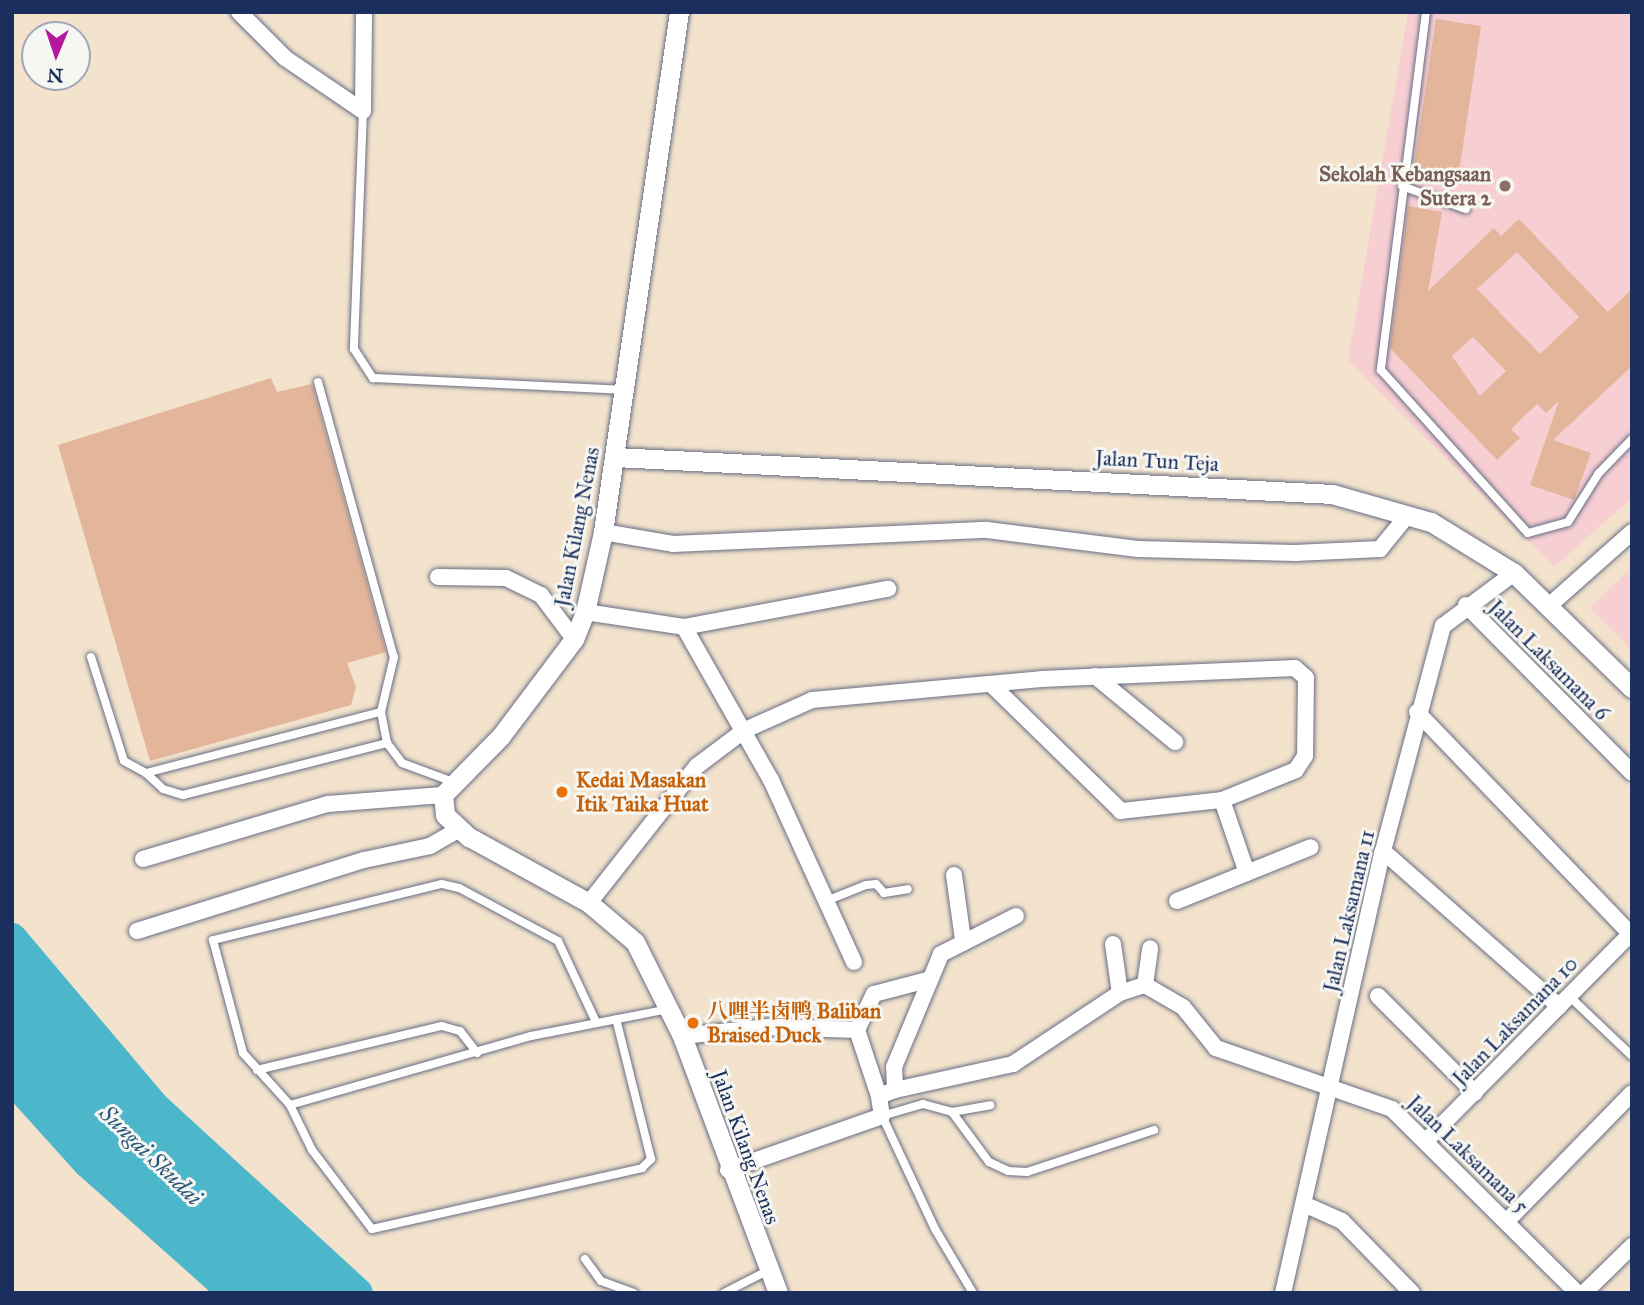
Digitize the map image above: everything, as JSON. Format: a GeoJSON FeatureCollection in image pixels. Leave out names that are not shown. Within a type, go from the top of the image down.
{"type":"FeatureCollection","features":[{"type":"Feature","properties":{"kind":"street"},"geometry":{"type":"LineString","coordinates":[[239,12],[285,58],[363,111]]}},
{"type":"Feature","properties":{"kind":"street"},"geometry":{"type":"LineString","coordinates":[[363,111],[364,12]]}},
{"type":"Feature","properties":{"kind":"street","name":"Jalan Kilang Nenas"},"geometry":{"type":"LineString","coordinates":[[449,789],[501,736],[574,639],[585,612],[603,532],[615,457],[622,390],[679,12]]}},
{"type":"Feature","properties":{"kind":"street","name":"Jalan Tun Teja"},"geometry":{"type":"LineString","coordinates":[[615,457],[1332,494],[1431,522],[1514,573],[1551,604],[1632,688]]}},
{"type":"Feature","properties":{"kind":"street"},"geometry":{"type":"LineString","coordinates":[[603,532],[673,544],[988,530],[1138,549],[1296,553],[1380,549],[1407,516]]}},
{"type":"Feature","properties":{"kind":"street"},"geometry":{"type":"LineString","coordinates":[[1551,604],[1632,532]]}},
{"type":"Feature","properties":{"kind":"street","name":"Jalan Laksamana 11"},"geometry":{"type":"LineString","coordinates":[[1283,1293],[1306,1205],[1417,712],[1443,626],[1466,606],[1514,573]]}},
{"type":"Feature","properties":{"kind":"street"},"geometry":{"type":"LineString","coordinates":[[438,577],[506,578],[541,595],[574,639]]}},
{"type":"Feature","properties":{"kind":"street"},"geometry":{"type":"LineString","coordinates":[[585,612],[684,628],[888,589]]}},
{"type":"Feature","properties":{"kind":"street","name":"Jalan Laksamana 6"},"geometry":{"type":"LineString","coordinates":[[1466,606],[1632,773]]}},
{"type":"Feature","properties":{"kind":"street"},"geometry":{"type":"LineString","coordinates":[[684,628],[745,730],[854,962]]}},
{"type":"Feature","properties":{"kind":"street"},"geometry":{"type":"LineString","coordinates":[[589,902],[697,766],[745,730],[811,700],[1095,676],[1279,667],[1303,672],[1306,748],[1301,766],[1222,800],[1121,811],[993,686]]}},
{"type":"Feature","properties":{"kind":"street"},"geometry":{"type":"LineString","coordinates":[[1095,676],[1175,742]]}},
{"type":"Feature","properties":{"kind":"street"},"geometry":{"type":"LineString","coordinates":[[1417,712],[1631,933]]}},
{"type":"Feature","properties":{"kind":"street"},"geometry":{"type":"LineString","coordinates":[[137,931],[364,860],[430,846],[460,829],[445,815],[449,789],[328,804],[143,859]]}},
{"type":"Feature","properties":{"kind":"street"},"geometry":{"type":"LineString","coordinates":[[1222,800],[1247,873]]}},
{"type":"Feature","properties":{"kind":"street","name":"Jalan Kilang Nenas"},"geometry":{"type":"LineString","coordinates":[[460,829],[589,902],[635,942],[682,1036],[728,1170],[778,1293]]}},
{"type":"Feature","properties":{"kind":"street"},"geometry":{"type":"LineString","coordinates":[[1177,901],[1311,847]]}},
{"type":"Feature","properties":{"kind":"street"},"geometry":{"type":"LineString","coordinates":[[1384,851],[1564,1001]]}},
{"type":"Feature","properties":{"kind":"street"},"geometry":{"type":"LineString","coordinates":[[954,874],[963,940]]}},
{"type":"Feature","properties":{"kind":"street"},"geometry":{"type":"LineString","coordinates":[[895,1090],[894,1067],[927,980],[941,954],[963,940],[1016,916]]}},
{"type":"Feature","properties":{"kind":"street","name":"Jalan Laksamana 10"},"geometry":{"type":"LineString","coordinates":[[1428,1139],[1631,933]]}},
{"type":"Feature","properties":{"kind":"street"},"geometry":{"type":"LineString","coordinates":[[1113,944],[1120,993]]}},
{"type":"Feature","properties":{"kind":"street"},"geometry":{"type":"LineString","coordinates":[[879,1096],[895,1090],[1013,1064],[1120,993],[1145,985],[1150,948]]}},
{"type":"Feature","properties":{"kind":"street"},"geometry":{"type":"LineString","coordinates":[[728,1170],[882,1116],[879,1096],[857,1030],[874,994],[927,980]]}},
{"type":"Feature","properties":{"kind":"street","name":"Jalan Laksamana 5"},"geometry":{"type":"LineString","coordinates":[[1145,985],[1184,1007],[1216,1048],[1332,1087],[1380,1100],[1428,1139],[1577,1293]]}},
{"type":"Feature","properties":{"kind":"street"},"geometry":{"type":"LineString","coordinates":[[1378,996],[1475,1093]]}},
{"type":"Feature","properties":{"kind":"street"},"geometry":{"type":"LineString","coordinates":[[682,1036],[769,1027],[857,1030]]}},
{"type":"Feature","properties":{"kind":"street"},"geometry":{"type":"LineString","coordinates":[[1508,1220],[1632,1093]]}},
{"type":"Feature","properties":{"kind":"street"},"geometry":{"type":"LineString","coordinates":[[1306,1205],[1342,1221],[1412,1293]]}},
{"type":"Feature","properties":{"kind":"street"},"geometry":{"type":"LineString","coordinates":[[1584,1293],[1632,1246]]}},
{"type":"Feature","properties":{"kind":"lane"},"geometry":{"type":"LineString","coordinates":[[1426,12],[1402,186],[1381,370],[1528,533],[1568,522],[1632,439]]}},
{"type":"Feature","properties":{"kind":"lane"},"geometry":{"type":"LineString","coordinates":[[363,111],[354,349],[373,378],[622,390]]}},
{"type":"Feature","properties":{"kind":"lane"},"geometry":{"type":"LineString","coordinates":[[1402,186],[1466,209]]}},
{"type":"Feature","properties":{"kind":"lane"},"geometry":{"type":"LineString","coordinates":[[318,382],[394,657],[381,712],[387,743],[402,763],[449,789]]}},
{"type":"Feature","properties":{"kind":"lane"},"geometry":{"type":"LineString","coordinates":[[92,657],[124,761],[146,773],[163,789],[183,795],[387,743]]}},
{"type":"Feature","properties":{"kind":"lane"},"geometry":{"type":"LineString","coordinates":[[146,773],[381,712]]}},
{"type":"Feature","properties":{"kind":"lane"},"geometry":{"type":"LineString","coordinates":[[596,1022],[558,941],[441,884],[213,940],[243,1053],[290,1105],[312,1150],[372,1229],[642,1168],[651,1159],[616,1019]]}},
{"type":"Feature","properties":{"kind":"lane"},"geometry":{"type":"LineString","coordinates":[[826,901],[866,885],[876,884],[884,893],[908,889]]}},
{"type":"Feature","properties":{"kind":"lane"},"geometry":{"type":"LineString","coordinates":[[1564,1001],[1632,1056]]}},
{"type":"Feature","properties":{"kind":"lane"},"geometry":{"type":"LineString","coordinates":[[290,1105],[596,1022],[670,1009]]}},
{"type":"Feature","properties":{"kind":"lane"},"geometry":{"type":"LineString","coordinates":[[257,1070],[442,1026],[460,1031],[477,1053]]}},
{"type":"Feature","properties":{"kind":"lane"},"geometry":{"type":"LineString","coordinates":[[973,1293],[935,1229],[882,1116],[923,1104],[952,1112],[990,1105]]}},
{"type":"Feature","properties":{"kind":"lane"},"geometry":{"type":"LineString","coordinates":[[952,1112],[989,1162],[1008,1171],[1027,1172],[1154,1130]]}},
{"type":"Feature","properties":{"kind":"lane"},"geometry":{"type":"LineString","coordinates":[[585,1259],[601,1281],[634,1293]]}},
{"type":"Feature","properties":{"kind":"lane"},"geometry":{"type":"LineString","coordinates":[[724,1293],[769,1270]]}},
{"type":"Feature","properties":{"kind":"shaded area","name":"Sekolah Kebangsaan Sutera 2"},"geometry":{"type":"Polygon","coordinates":[[[1408,12],[1632,12],[1632,498],[1554,567],[1348,360],[1408,12]]]}},
{"type":"Feature","properties":{"kind":"shaded area"},"geometry":{"type":"Polygon","coordinates":[[[1632,567],[1632,650],[1590,608],[1632,567]]]}},
{"type":"Feature","properties":{"kind":"water","name":"Sungai Skudai"},"geometry":{"type":"Polygon","coordinates":[[[12,938],[155,1107],[358,1293],[234,1293],[88,1163],[12,1079],[12,938]]]}},
{"type":"Feature","properties":{"kind":"building"},"geometry":{"type":"Polygon","coordinates":[[[1436,19],[1481,26],[1458,179],[1413,172],[1436,19]]]}},
{"type":"Feature","properties":{"kind":"building"},"geometry":{"type":"Polygon","coordinates":[[[1408,206],[1442,212],[1428,291],[1494,228],[1501,236],[1519,219],[1608,312],[1632,289],[1632,366],[1553,440],[1591,453],[1574,500],[1530,485],[1559,401],[1546,413],[1537,404],[1511,429],[1520,438],[1497,460],[1390,348],[1408,206]],[[1517,252],[1477,289],[1540,354],[1579,317],[1517,252]],[[1473,337],[1452,356],[1480,396],[1506,371],[1473,337]]]}},
{"type":"Feature","properties":{"kind":"building"},"geometry":{"type":"Polygon","coordinates":[[[271,378],[277,392],[312,384],[386,652],[347,663],[356,687],[351,705],[150,761],[58,445],[271,378]]]}},
{"type":"Feature","properties":{"kind":"waterway"},"geometry":{"type":"LineString","coordinates":[[12,938],[155,1107],[358,1293]]}},
{"type":"Feature","properties":{"kind":"waterway"},"geometry":{"type":"LineString","coordinates":[[12,1079],[88,1163],[234,1293]]}},
{"type":"Feature","properties":{"kind":"place","name":"Sekolah Kebangsaan Sutera 2"},"geometry":{"type":"Point","coordinates":[1505,186]}},
{"type":"Feature","properties":{"kind":"place","name":"Kedai Masakan Itik Taika Huat"},"geometry":{"type":"Point","coordinates":[562,792]}},
{"type":"Feature","properties":{"kind":"place","name":"八哩半卤鸭 Baliban Braised Duck"},"geometry":{"type":"Point","coordinates":[693,1023]}}]}
